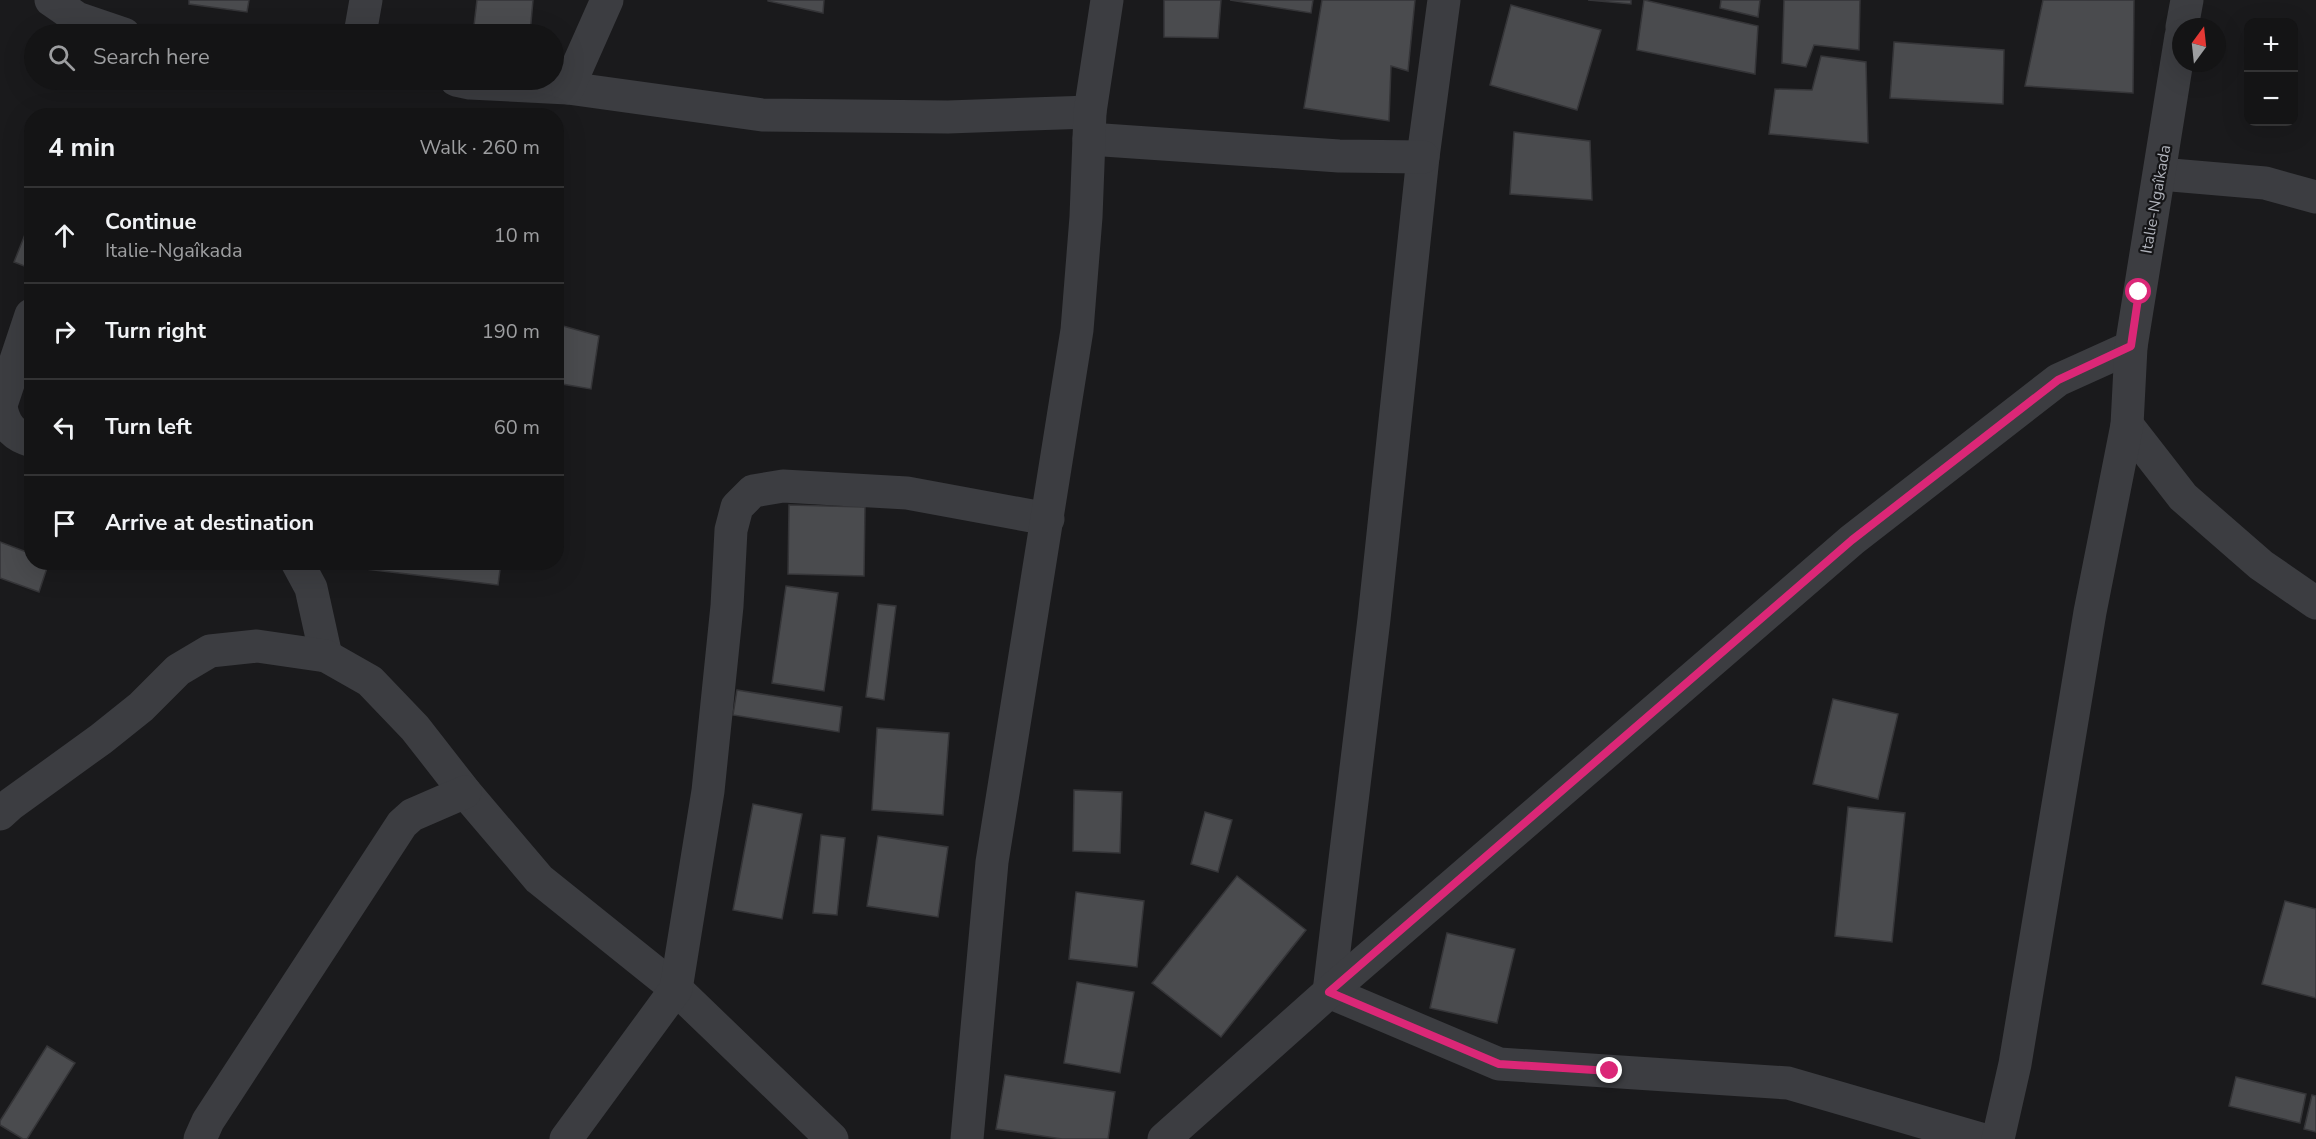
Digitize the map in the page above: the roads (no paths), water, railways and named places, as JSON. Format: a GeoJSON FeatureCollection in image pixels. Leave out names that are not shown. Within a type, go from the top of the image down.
{"type":"FeatureCollection","features":[{"type":"Feature","properties":{"kind":"street"},"geometry":{"type":"LineString","coordinates":[[51,0],[77,18],[95,24]]}},
{"type":"Feature","properties":{"kind":"street"},"geometry":{"type":"LineString","coordinates":[[362,24],[366,0]]}},
{"type":"Feature","properties":{"kind":"street"},"geometry":{"type":"LineString","coordinates":[[568,88],[607,0]]}},
{"type":"Feature","properties":{"kind":"street"},"geometry":{"type":"LineString","coordinates":[[967,1139],[992,862],[1077,330],[1086,217],[1089,126],[1107,0]]}},
{"type":"Feature","properties":{"kind":"street"},"geometry":{"type":"LineString","coordinates":[[1329,992],[1376,607],[1423,157],[1444,0]]}},
{"type":"Feature","properties":{"kind":"street"},"geometry":{"type":"LineString","coordinates":[[2184,18],[2187,0]]}},
{"type":"Feature","properties":{"kind":"street","name":"Italie-Ngaîkada"},"geometry":{"type":"LineString","coordinates":[[1998,1139],[2015,1064],[2090,612],[2127,425],[2131,346],[2176,72]]}},
{"type":"Feature","properties":{"kind":"street"},"geometry":{"type":"LineString","coordinates":[[564,88],[762,115],[948,117],[1089,126],[1339,156],[1423,157]]}},
{"type":"Feature","properties":{"kind":"street"},"geometry":{"type":"LineString","coordinates":[[2160,174],[2265,183],[2316,197]]}},
{"type":"Feature","properties":{"kind":"street"},"geometry":{"type":"LineString","coordinates":[[24,332],[5,380],[1,405],[2,418],[10,429],[24,439]]}},
{"type":"Feature","properties":{"kind":"street"},"geometry":{"type":"LineString","coordinates":[[1164,1139],[1329,992],[1852,540],[2058,380],[2131,346]]}},
{"type":"Feature","properties":{"kind":"street"},"geometry":{"type":"LineString","coordinates":[[2127,425],[2183,497],[2261,565],[2316,603]]}},
{"type":"Feature","properties":{"kind":"street"},"geometry":{"type":"LineString","coordinates":[[566,1139],[676,988],[708,791],[727,606],[731,530],[737,507],[753,490],[783,486],[907,493],[1048,519]]}},
{"type":"Feature","properties":{"kind":"street"},"geometry":{"type":"LineString","coordinates":[[301,570],[311,588],[326,656]]}},
{"type":"Feature","properties":{"kind":"street"},"geometry":{"type":"LineString","coordinates":[[0,814],[10,804],[101,740],[141,707],[178,670],[210,651],[257,646],[326,656],[370,681],[415,728],[465,792],[539,879],[676,988],[832,1139]]}},
{"type":"Feature","properties":{"kind":"street"},"geometry":{"type":"LineString","coordinates":[[201,1139],[214,1112],[402,824],[417,812],[465,792]]}},
{"type":"Feature","properties":{"kind":"street"},"geometry":{"type":"LineString","coordinates":[[1329,992],[1499,1064],[1788,1083],[1981,1139]]}}]}
